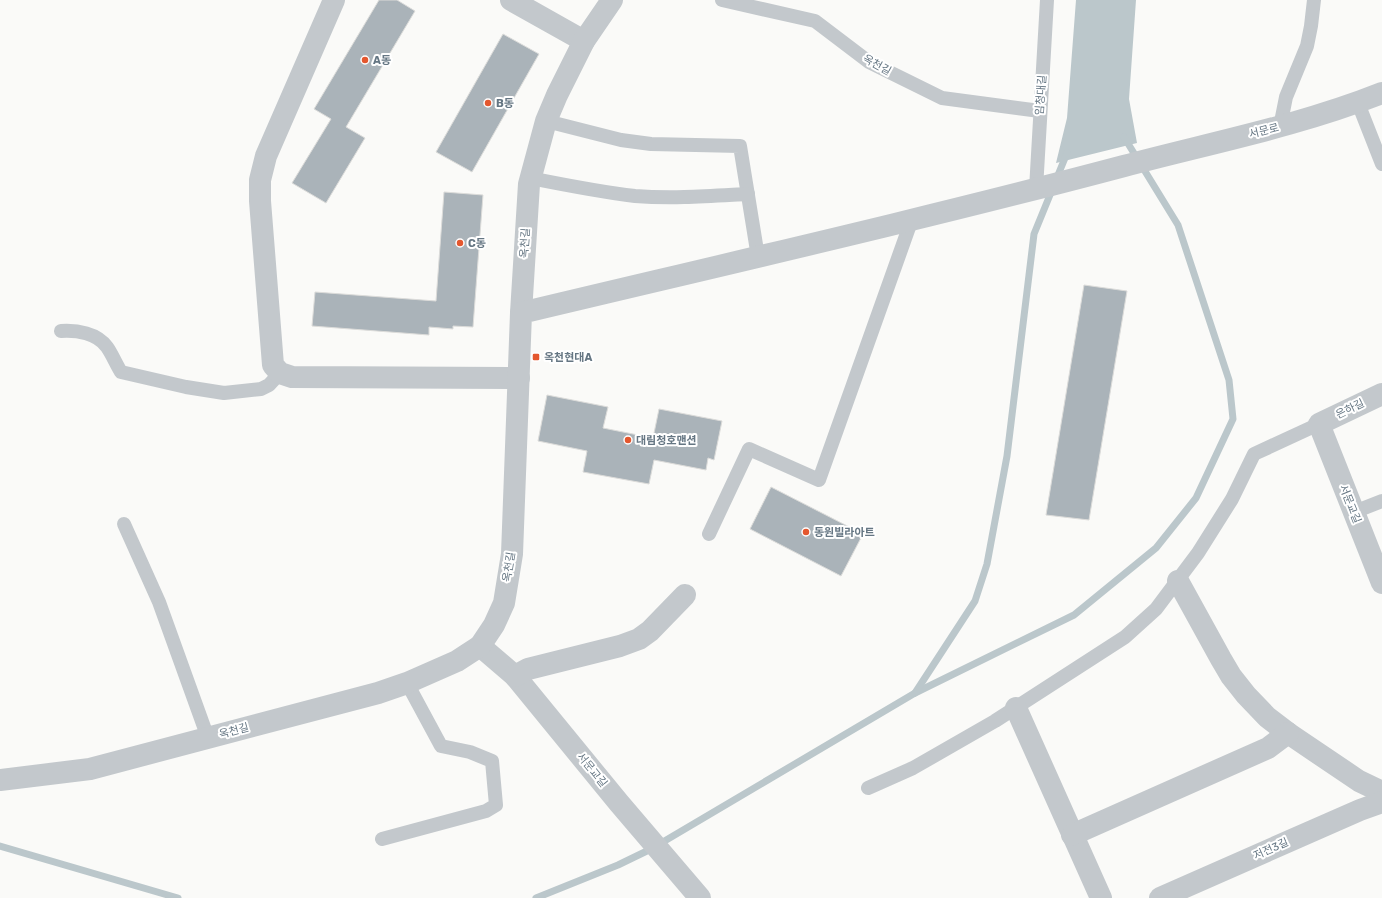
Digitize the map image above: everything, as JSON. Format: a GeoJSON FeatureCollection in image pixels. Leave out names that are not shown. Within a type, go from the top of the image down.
{"type":"FeatureCollection","features":[{"type":"Feature","properties":{"kind":"street"},"geometry":{"type":"LineString","coordinates":[[334,0],[266,156],[260,180],[260,201],[273,365],[280,372],[292,377],[519,378]]}},
{"type":"Feature","properties":{"kind":"street"},"geometry":{"type":"LineString","coordinates":[[511,0],[584,41]]}},
{"type":"Feature","properties":{"kind":"street","name":"옥천길"},"geometry":{"type":"LineString","coordinates":[[0,780],[90,769],[378,693],[407,684],[457,661],[480,646],[494,625],[504,602],[512,554],[521,313],[530,178],[546,121],[557,95],[584,41],[612,0]]}},
{"type":"Feature","properties":{"kind":"street","name":"서문로"},"geometry":{"type":"LineString","coordinates":[[521,313],[1028,192],[1168,154],[1280,127],[1358,103],[1382,93]]}},
{"type":"Feature","properties":{"kind":"street","name":"은하길"},"geometry":{"type":"LineString","coordinates":[[1319,424],[1382,394]]}},
{"type":"Feature","properties":{"kind":"street","name":"서문교길"},"geometry":{"type":"LineString","coordinates":[[1319,424],[1382,583]]}},
{"type":"Feature","properties":{"kind":"street"},"geometry":{"type":"LineString","coordinates":[[1178,581],[1231,676],[1246,695],[1267,717],[1359,781],[1382,792]]}},
{"type":"Feature","properties":{"kind":"street"},"geometry":{"type":"LineString","coordinates":[[515,676],[528,669],[620,646],[639,639],[650,631],[685,595]]}},
{"type":"Feature","properties":{"kind":"street","name":"서문교길"},"geometry":{"type":"LineString","coordinates":[[480,646],[515,676],[619,803],[700,898]]}},
{"type":"Feature","properties":{"kind":"street"},"geometry":{"type":"LineString","coordinates":[[1016,708],[1101,898]]}},
{"type":"Feature","properties":{"kind":"street"},"geometry":{"type":"LineString","coordinates":[[1072,835],[1268,748],[1288,733]]}},
{"type":"Feature","properties":{"kind":"street","name":"저전3길"},"geometry":{"type":"LineString","coordinates":[[1160,898],[1360,810],[1382,802]]}},
{"type":"Feature","properties":{"kind":"lane","name":"옥천길"},"geometry":{"type":"LineString","coordinates":[[722,0],[815,21],[869,62],[942,98],[1040,111]]}},
{"type":"Feature","properties":{"kind":"lane","name":"임청대길"},"geometry":{"type":"LineString","coordinates":[[1028,192],[1040,111],[1047,0]]}},
{"type":"Feature","properties":{"kind":"lane"},"geometry":{"type":"LineString","coordinates":[[1280,127],[1286,97],[1307,46],[1314,0]]}},
{"type":"Feature","properties":{"kind":"lane"},"geometry":{"type":"LineString","coordinates":[[1358,103],[1382,164]]}},
{"type":"Feature","properties":{"kind":"lane"},"geometry":{"type":"LineString","coordinates":[[546,121],[622,140],[651,144],[740,146],[758,257]]}},
{"type":"Feature","properties":{"kind":"lane"},"geometry":{"type":"LineString","coordinates":[[530,178],[596,191],[636,196],[687,197],[748,194]]}},
{"type":"Feature","properties":{"kind":"lane"},"geometry":{"type":"LineString","coordinates":[[709,534],[749,449],[818,480],[912,219]]}},
{"type":"Feature","properties":{"kind":"lane"},"geometry":{"type":"LineString","coordinates":[[61,331],[87,333],[100,340],[107,346],[121,372],[186,387],[224,393],[255,390],[269,385],[280,372]]}},
{"type":"Feature","properties":{"kind":"lane"},"geometry":{"type":"LineString","coordinates":[[868,788],[913,768],[1016,708],[1125,637],[1156,609],[1198,553],[1232,499],[1254,454],[1319,424]]}},
{"type":"Feature","properties":{"kind":"lane"},"geometry":{"type":"LineString","coordinates":[[1354,512],[1382,501]]}},
{"type":"Feature","properties":{"kind":"lane"},"geometry":{"type":"LineString","coordinates":[[124,524],[159,602],[208,738]]}},
{"type":"Feature","properties":{"kind":"lane"},"geometry":{"type":"LineString","coordinates":[[382,840],[486,811],[496,805],[492,761],[470,752],[441,746],[407,684]]}},
{"type":"Feature","properties":{"kind":"shaded area"},"geometry":{"type":"Polygon","coordinates":[[[1076,0],[1136,0],[1129,99],[1137,143],[1056,163],[1067,118],[1076,0]]]}},
{"type":"Feature","properties":{"kind":"building","name":"A동"},"geometry":{"type":"Polygon","coordinates":[[[379,0],[397,0],[415,11],[346,127],[365,138],[326,203],[292,183],[331,119],[314,109],[379,0]]]}},
{"type":"Feature","properties":{"kind":"building","name":"B동"},"geometry":{"type":"Polygon","coordinates":[[[503,34],[539,54],[472,172],[436,152],[503,34]]]}},
{"type":"Feature","properties":{"kind":"building","name":"C동"},"geometry":{"type":"Polygon","coordinates":[[[444,192],[483,195],[473,327],[453,326],[453,329],[429,327],[429,335],[312,326],[315,292],[436,301],[444,192]]]}},
{"type":"Feature","properties":{"kind":"building"},"geometry":{"type":"Polygon","coordinates":[[[1084,285],[1127,291],[1089,520],[1046,515],[1084,285]]]}},
{"type":"Feature","properties":{"kind":"building","name":"대림청호맨션"},"geometry":{"type":"Polygon","coordinates":[[[547,395],[608,407],[603,428],[653,438],[659,409],[722,421],[714,460],[708,458],[706,470],[654,460],[649,484],[583,472],[587,451],[538,441],[547,395]]]}},
{"type":"Feature","properties":{"kind":"building","name":"동원빌라아트"},"geometry":{"type":"Polygon","coordinates":[[[771,487],[863,534],[841,576],[750,529],[771,487]]]}},
{"type":"Feature","properties":{"kind":"waterway"},"geometry":{"type":"LineString","coordinates":[[915,693],[1074,615],[1156,548],[1196,498],[1233,419],[1229,380],[1178,225],[1124,137]]}},
{"type":"Feature","properties":{"kind":"waterway"},"geometry":{"type":"LineString","coordinates":[[1056,180],[1067,153]]}},
{"type":"Feature","properties":{"kind":"waterway"},"geometry":{"type":"LineString","coordinates":[[536,898],[618,865],[651,849],[915,693],[975,601],[987,564],[1007,456],[1034,234],[1052,190]]}},
{"type":"Feature","properties":{"kind":"waterway"},"geometry":{"type":"LineString","coordinates":[[0,846],[178,898]]}},
{"type":"Feature","properties":{"kind":"place","name":"A동"},"geometry":{"type":"Point","coordinates":[365,60]}},
{"type":"Feature","properties":{"kind":"place","name":"B동"},"geometry":{"type":"Point","coordinates":[488,103]}},
{"type":"Feature","properties":{"kind":"place","name":"C동"},"geometry":{"type":"Point","coordinates":[460,243]}},
{"type":"Feature","properties":{"kind":"place","name":"옥천현대A"},"geometry":{"type":"Point","coordinates":[536,357]}},
{"type":"Feature","properties":{"kind":"place","name":"대림청호맨션"},"geometry":{"type":"Point","coordinates":[628,440]}},
{"type":"Feature","properties":{"kind":"place","name":"동원빌라아트"},"geometry":{"type":"Point","coordinates":[806,532]}}]}
